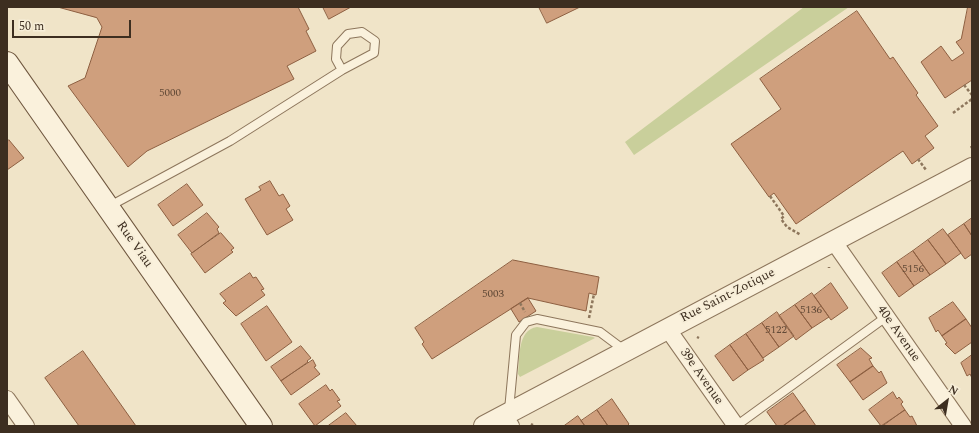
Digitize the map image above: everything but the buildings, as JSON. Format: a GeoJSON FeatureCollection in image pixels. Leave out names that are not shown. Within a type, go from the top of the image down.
{"type":"FeatureCollection","features":[{"type":"Feature","properties":{"kind":"main road","name":"Rue Viau"},"geometry":{"type":"LineString","coordinates":[[7,63],[261,426]]}},
{"type":"Feature","properties":{"kind":"street","name":"Rue Saint-Zotique"},"geometry":{"type":"LineString","coordinates":[[484,426],[508,418],[625,350],[834,242],[972,168]]}},
{"type":"Feature","properties":{"kind":"street","name":"40e Avenue"},"geometry":{"type":"LineString","coordinates":[[834,242],[963,426]]}},
{"type":"Feature","properties":{"kind":"street","name":"39e Avenue"},"geometry":{"type":"LineString","coordinates":[[667,328],[736,426]]}},
{"type":"Feature","properties":{"kind":"street"},"geometry":{"type":"LineString","coordinates":[[7,399],[26,426]]}},
{"type":"Feature","properties":{"kind":"lane"},"geometry":{"type":"LineString","coordinates":[[108,208],[230,141],[342,70],[374,53],[375,41],[362,32],[348,34],[337,46],[336,59],[342,70]]}},
{"type":"Feature","properties":{"kind":"lane"},"geometry":{"type":"LineString","coordinates":[[736,426],[886,317]]}},
{"type":"Feature","properties":{"kind":"lane"},"geometry":{"type":"LineString","coordinates":[[508,418],[516,335],[526,322],[537,319],[600,332],[625,350]]}},
{"type":"Feature","properties":{"kind":"path"},"geometry":{"type":"LineString","coordinates":[[964,84],[972,95]]}},
{"type":"Feature","properties":{"kind":"path"},"geometry":{"type":"LineString","coordinates":[[953,113],[972,99]]}},
{"type":"Feature","properties":{"kind":"path"},"geometry":{"type":"LineString","coordinates":[[918,160],[926,170]]}},
{"type":"Feature","properties":{"kind":"path"},"geometry":{"type":"LineString","coordinates":[[770,196],[784,216],[781,219],[787,227],[801,236]]}},
{"type":"Feature","properties":{"kind":"path"},"geometry":{"type":"LineString","coordinates":[[520,304],[526,314]]}},
{"type":"Feature","properties":{"kind":"green space"},"geometry":{"type":"Polygon","coordinates":[[[804,7],[849,7],[634,155],[625,142],[804,7]]]}},
{"type":"Feature","properties":{"kind":"green space"},"geometry":{"type":"Polygon","coordinates":[[[537,327],[595,338],[520,377],[518,374],[523,339],[526,333],[537,327]]]}}]}
